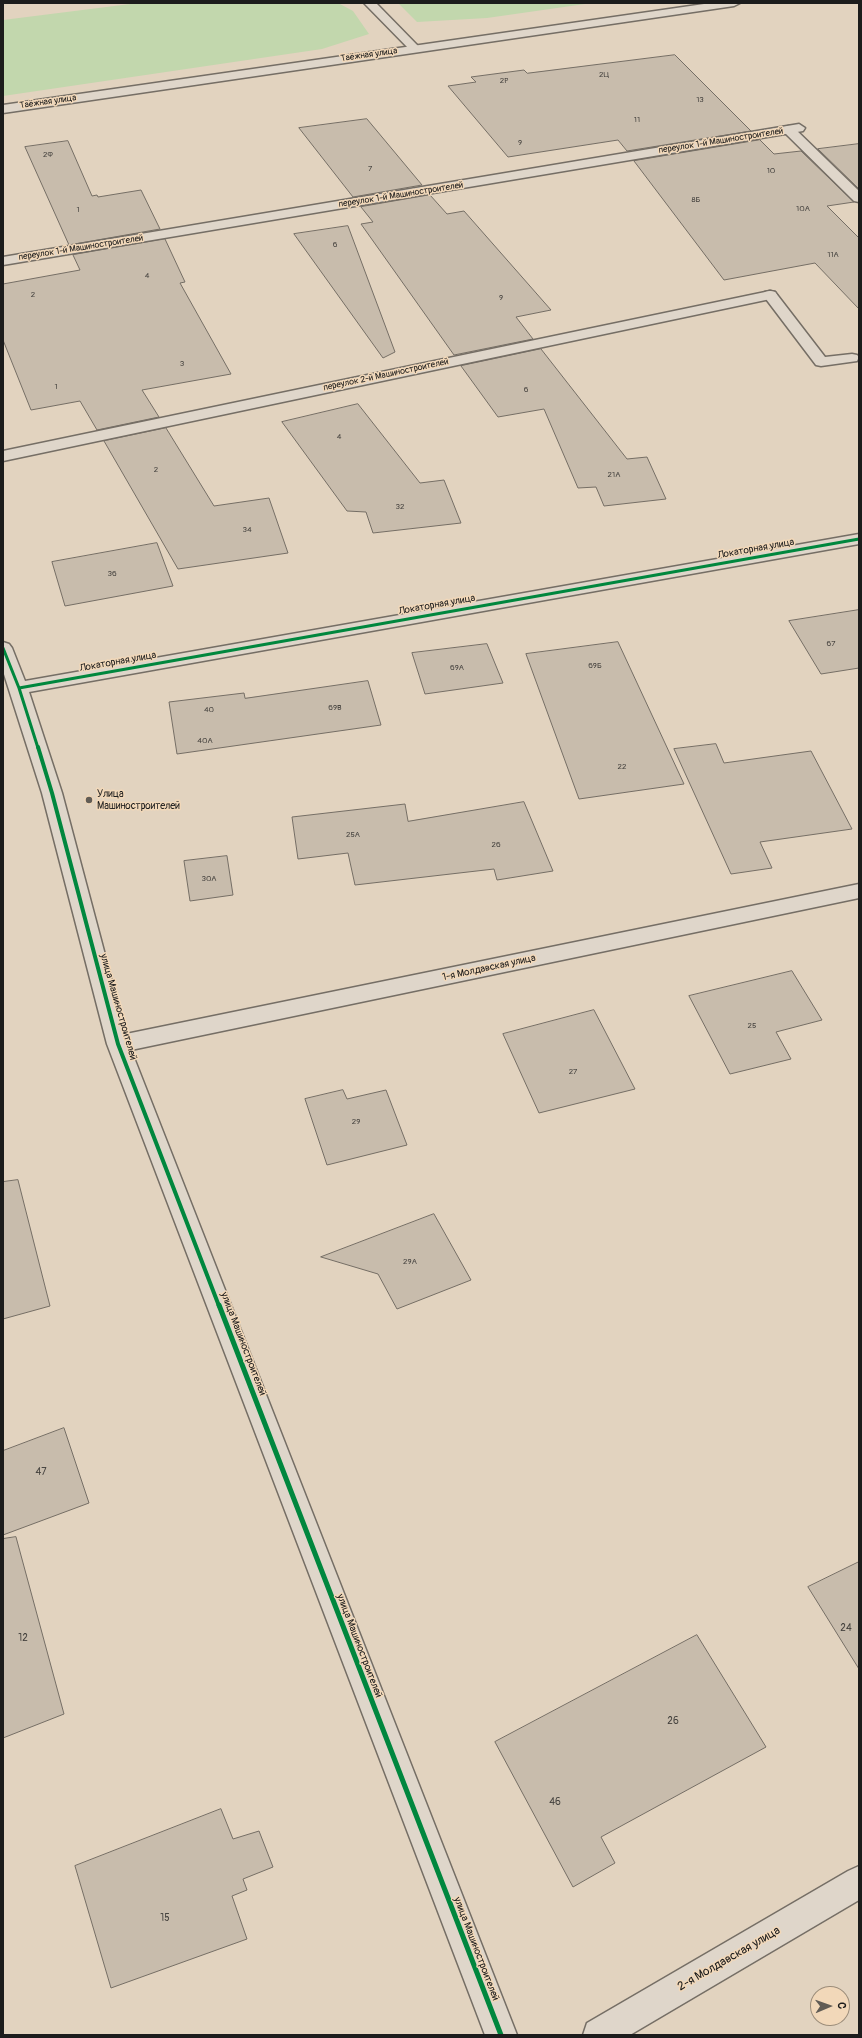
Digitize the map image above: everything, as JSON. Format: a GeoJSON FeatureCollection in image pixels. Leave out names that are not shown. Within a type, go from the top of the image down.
{"type":"FeatureCollection","features":[{"type":"Feature","properties":{"kind":"street"},"geometry":{"type":"LineString","coordinates":[[370,3],[415,49]]}},
{"type":"Feature","properties":{"kind":"street","name":"Таёжная улица"},"geometry":{"type":"LineString","coordinates":[[3,109],[734,3]]}},
{"type":"Feature","properties":{"kind":"street","name":"переулок 1-й Машиностроителей"},"geometry":{"type":"LineString","coordinates":[[3,261],[794,129],[859,198]]}},
{"type":"Feature","properties":{"kind":"street","name":"переулок 2-й Машиностроителей"},"geometry":{"type":"LineString","coordinates":[[3,456],[770,295],[821,362],[852,358]]}},
{"type":"Feature","properties":{"kind":"street","name":"Локаторная улица"},"geometry":{"type":"LineString","coordinates":[[19,688],[859,539]]}},
{"type":"Feature","properties":{"kind":"street","name":"улица Машиностроителей"},"geometry":{"type":"LineString","coordinates":[[3,648],[19,688],[52,793],[118,1044],[501,2035]]}},
{"type":"Feature","properties":{"kind":"street","name":"1-я Молдавская улица"},"geometry":{"type":"LineString","coordinates":[[118,1044],[859,891]]}},
{"type":"Feature","properties":{"kind":"street","name":"2-я Молдавская улица"},"geometry":{"type":"LineString","coordinates":[[599,2035],[859,1882]]}},
{"type":"Feature","properties":{"kind":"green space"},"geometry":{"type":"Polygon","coordinates":[[[138,3],[338,3],[353,11],[369,34],[322,49],[3,96],[3,20],[138,3]]]}},
{"type":"Feature","properties":{"kind":"green space"},"geometry":{"type":"Polygon","coordinates":[[[398,3],[592,3],[487,18],[417,22],[398,3]]]}},
{"type":"Feature","properties":{"kind":"building"},"geometry":{"type":"Polygon","coordinates":[[[675,55],[751,131],[627,151],[618,140],[508,157],[448,86],[476,82],[471,77],[524,70],[527,73],[675,55]]]}},
{"type":"Feature","properties":{"kind":"building"},"geometry":{"type":"Polygon","coordinates":[[[367,119],[422,185],[353,197],[299,128],[367,119]]]}},
{"type":"Feature","properties":{"kind":"building"},"geometry":{"type":"Polygon","coordinates":[[[760,140],[774,154],[801,151],[854,202],[827,206],[859,238],[859,309],[815,263],[724,280],[634,161],[760,140]]]}},
{"type":"Feature","properties":{"kind":"building"},"geometry":{"type":"Polygon","coordinates":[[[68,141],[92,196],[97,195],[98,197],[141,190],[160,229],[69,245],[25,147],[68,141]]]}},
{"type":"Feature","properties":{"kind":"building"},"geometry":{"type":"Polygon","coordinates":[[[859,144],[859,189],[818,149],[859,144]]]}},
{"type":"Feature","properties":{"kind":"building"},"geometry":{"type":"Polygon","coordinates":[[[430,195],[447,214],[464,211],[551,310],[516,317],[533,339],[454,355],[361,224],[373,222],[361,207],[430,195]]]}},
{"type":"Feature","properties":{"kind":"building"},"geometry":{"type":"Polygon","coordinates":[[[348,226],[395,352],[383,358],[294,234],[348,226]]]}},
{"type":"Feature","properties":{"kind":"building"},"geometry":{"type":"Polygon","coordinates":[[[165,239],[185,282],[180,283],[231,374],[142,390],[159,417],[97,430],[80,401],[31,410],[3,340],[3,284],[80,270],[73,255],[165,239]]]}},
{"type":"Feature","properties":{"kind":"building"},"geometry":{"type":"Polygon","coordinates":[[[541,349],[627,459],[647,457],[666,499],[604,506],[596,487],[578,488],[544,409],[498,417],[461,366],[541,349]]]}},
{"type":"Feature","properties":{"kind":"building"},"geometry":{"type":"Polygon","coordinates":[[[358,404],[420,483],[444,480],[461,523],[373,533],[366,512],[347,511],[282,422],[358,404]]]}},
{"type":"Feature","properties":{"kind":"building"},"geometry":{"type":"Polygon","coordinates":[[[166,428],[214,506],[269,498],[288,553],[178,569],[104,441],[166,428]]]}},
{"type":"Feature","properties":{"kind":"building"},"geometry":{"type":"Polygon","coordinates":[[[157,543],[173,586],[65,606],[52,562],[157,543]]]}},
{"type":"Feature","properties":{"kind":"building"},"geometry":{"type":"Polygon","coordinates":[[[859,610],[859,668],[821,674],[789,621],[859,610]]]}},
{"type":"Feature","properties":{"kind":"building"},"geometry":{"type":"Polygon","coordinates":[[[618,642],[684,784],[579,799],[526,654],[618,642]]]}},
{"type":"Feature","properties":{"kind":"building"},"geometry":{"type":"Polygon","coordinates":[[[487,644],[503,683],[425,694],[412,653],[487,644]]]}},
{"type":"Feature","properties":{"kind":"building"},"geometry":{"type":"Polygon","coordinates":[[[368,681],[381,725],[177,754],[169,702],[244,693],[245,698],[368,681]]]}},
{"type":"Feature","properties":{"kind":"building"},"geometry":{"type":"Polygon","coordinates":[[[716,744],[724,763],[811,751],[852,829],[760,842],[772,868],[731,874],[674,749],[716,744]]]}},
{"type":"Feature","properties":{"kind":"building"},"geometry":{"type":"Polygon","coordinates":[[[524,802],[553,871],[497,880],[494,869],[355,885],[348,853],[298,859],[292,817],[405,804],[408,821],[524,802]]]}},
{"type":"Feature","properties":{"kind":"building"},"geometry":{"type":"Polygon","coordinates":[[[227,856],[233,895],[190,901],[184,861],[227,856]]]}},
{"type":"Feature","properties":{"kind":"building"},"geometry":{"type":"Polygon","coordinates":[[[792,971],[822,1020],[776,1032],[791,1059],[730,1074],[689,996],[792,971]]]}},
{"type":"Feature","properties":{"kind":"building"},"geometry":{"type":"Polygon","coordinates":[[[594,1010],[635,1089],[539,1113],[503,1034],[594,1010]]]}},
{"type":"Feature","properties":{"kind":"building"},"geometry":{"type":"Polygon","coordinates":[[[343,1090],[347,1099],[386,1090],[407,1145],[327,1165],[305,1099],[343,1090]]]}},
{"type":"Feature","properties":{"kind":"building"},"geometry":{"type":"Polygon","coordinates":[[[18,1180],[50,1306],[3,1319],[3,1182],[18,1180]]]}},
{"type":"Feature","properties":{"kind":"building"},"geometry":{"type":"Polygon","coordinates":[[[434,1214],[471,1280],[397,1309],[378,1274],[321,1257],[434,1214]]]}},
{"type":"Feature","properties":{"kind":"building"},"geometry":{"type":"Polygon","coordinates":[[[64,1428],[89,1503],[3,1535],[3,1451],[64,1428]]]}},
{"type":"Feature","properties":{"kind":"building"},"geometry":{"type":"Polygon","coordinates":[[[16,1537],[64,1714],[3,1738],[3,1539],[16,1537]]]}},
{"type":"Feature","properties":{"kind":"building"},"geometry":{"type":"Polygon","coordinates":[[[859,1562],[859,1669],[808,1587],[859,1562]]]}},
{"type":"Feature","properties":{"kind":"building"},"geometry":{"type":"Polygon","coordinates":[[[697,1635],[766,1747],[601,1837],[615,1863],[573,1887],[495,1742],[697,1635]]]}},
{"type":"Feature","properties":{"kind":"building"},"geometry":{"type":"Polygon","coordinates":[[[221,1809],[233,1839],[259,1831],[273,1867],[243,1879],[247,1890],[232,1896],[247,1939],[111,1988],[75,1866],[221,1809]]]}},
{"type":"Feature","properties":{"kind":"cycle path"},"geometry":{"type":"LineString","coordinates":[[19,688],[859,539]]}},
{"type":"Feature","properties":{"kind":"cycle path"},"geometry":{"type":"LineString","coordinates":[[3,648],[19,688],[52,793],[118,1044],[501,2035]]}},
{"type":"Feature","properties":{"kind":"place","name":"Улица Машиностроителей"},"geometry":{"type":"Point","coordinates":[89,800]}}]}
